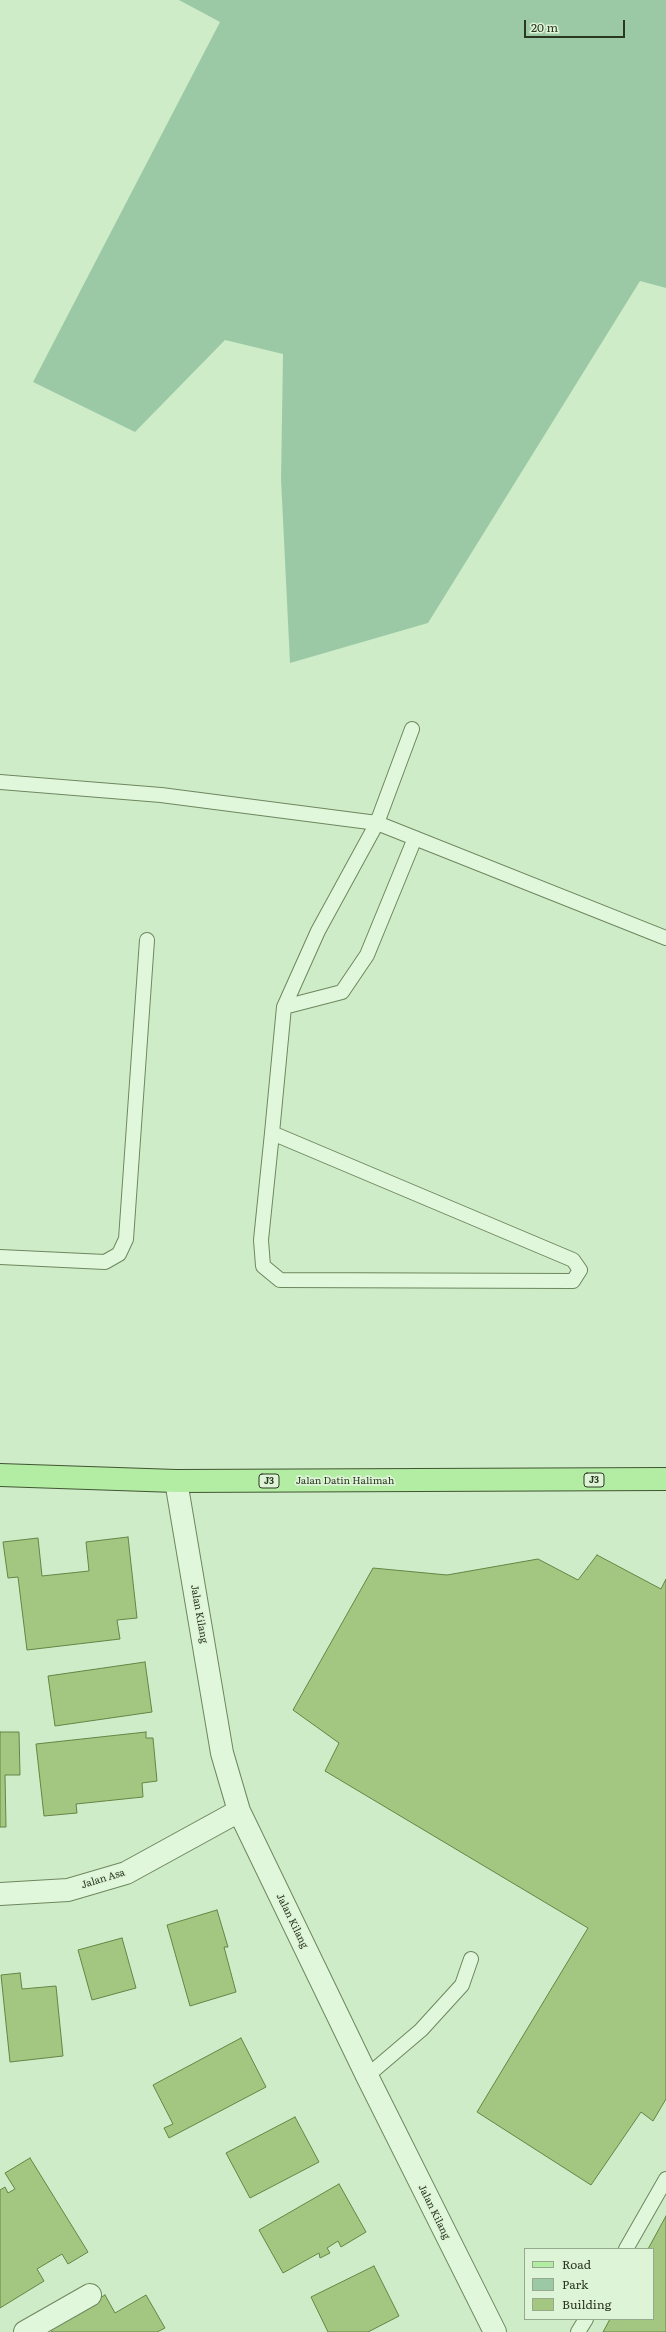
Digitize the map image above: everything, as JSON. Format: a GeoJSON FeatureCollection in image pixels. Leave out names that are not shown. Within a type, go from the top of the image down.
{"type":"FeatureCollection","features":[{"type":"Feature","properties":{"kind":"main road","name":"Jalan Datin Halimah"},"geometry":{"type":"LineString","coordinates":[[0,1475],[176,1482],[666,1479]]}},
{"type":"Feature","properties":{"kind":"street","name":"Jalan Kilang"},"geometry":{"type":"LineString","coordinates":[[176,1482],[222,1753],[239,1811],[367,2076],[495,2332]]}},
{"type":"Feature","properties":{"kind":"street","name":"Jalan Asa"},"geometry":{"type":"LineString","coordinates":[[0,1894],[68,1890],[126,1873],[239,1811]]}},
{"type":"Feature","properties":{"kind":"street"},"geometry":{"type":"LineString","coordinates":[[25,2332],[90,2295]]}},
{"type":"Feature","properties":{"kind":"lane"},"geometry":{"type":"LineString","coordinates":[[272,1133],[573,1260],[580,1270],[574,1281],[280,1280],[263,1266],[261,1240],[284,1007],[318,931],[377,823],[412,729]]}},
{"type":"Feature","properties":{"kind":"lane"},"geometry":{"type":"LineString","coordinates":[[0,782],[161,795],[377,823],[666,938]]}},
{"type":"Feature","properties":{"kind":"lane"},"geometry":{"type":"LineString","coordinates":[[284,1007],[342,992],[367,955],[415,838]]}},
{"type":"Feature","properties":{"kind":"lane"},"geometry":{"type":"LineString","coordinates":[[0,1257],[105,1262],[119,1254],[126,1239],[147,940]]}},
{"type":"Feature","properties":{"kind":"lane"},"geometry":{"type":"LineString","coordinates":[[367,2076],[421,2030],[462,1985],[471,1959]]}},
{"type":"Feature","properties":{"kind":"lane"},"geometry":{"type":"LineString","coordinates":[[627,2248],[666,2179]]}},
{"type":"Feature","properties":{"kind":"lane"},"geometry":{"type":"LineString","coordinates":[[578,2332],[585,2320]]}},
{"type":"Feature","properties":{"kind":"green space"},"geometry":{"type":"Polygon","coordinates":[[[179,0],[666,0],[666,288],[640,281],[428,623],[290,663],[281,479],[283,354],[225,340],[135,432],[33,382],[220,22],[179,0]]]}},
{"type":"Feature","properties":{"kind":"building"},"geometry":{"type":"Polygon","coordinates":[[[128,1537],[137,1618],[117,1620],[120,1639],[27,1650],[18,1577],[8,1578],[3,1542],[38,1538],[42,1576],[89,1571],[86,1542],[128,1537]]]}},
{"type":"Feature","properties":{"kind":"building"},"geometry":{"type":"Polygon","coordinates":[[[597,1555],[661,1589],[666,1579],[666,2099],[653,2121],[641,2112],[591,2185],[477,2112],[588,1928],[325,1771],[339,1743],[293,1710],[373,1568],[447,1575],[538,1559],[578,1580],[597,1555]]]}},
{"type":"Feature","properties":{"kind":"building"},"geometry":{"type":"Polygon","coordinates":[[[145,1662],[152,1712],[55,1726],[48,1676],[145,1662]]]}},
{"type":"Feature","properties":{"kind":"building"},"geometry":{"type":"Polygon","coordinates":[[[0,1732],[19,1732],[20,1775],[5,1775],[6,1827],[0,1827],[0,1732]]]}},
{"type":"Feature","properties":{"kind":"building"},"geometry":{"type":"Polygon","coordinates":[[[146,1732],[146,1738],[153,1738],[157,1781],[142,1783],[143,1797],[76,1804],[77,1813],[44,1816],[36,1744],[146,1732]]]}},
{"type":"Feature","properties":{"kind":"building"},"geometry":{"type":"Polygon","coordinates":[[[217,1910],[228,1947],[224,1947],[236,1992],[190,2006],[167,1925],[217,1910]]]}},
{"type":"Feature","properties":{"kind":"building"},"geometry":{"type":"Polygon","coordinates":[[[122,1938],[136,1988],[92,2000],[78,1950],[122,1938]]]}},
{"type":"Feature","properties":{"kind":"building"},"geometry":{"type":"Polygon","coordinates":[[[20,1973],[22,1989],[56,1986],[63,2056],[10,2062],[1,1975],[20,1973]]]}},
{"type":"Feature","properties":{"kind":"building"},"geometry":{"type":"Polygon","coordinates":[[[241,2038],[266,2087],[169,2138],[164,2128],[173,2124],[153,2085],[241,2038]]]}},
{"type":"Feature","properties":{"kind":"building"},"geometry":{"type":"Polygon","coordinates":[[[295,2117],[319,2162],[250,2198],[226,2153],[295,2117]]]}},
{"type":"Feature","properties":{"kind":"building"},"geometry":{"type":"Polygon","coordinates":[[[30,2158],[88,2252],[68,2264],[62,2254],[37,2269],[44,2281],[0,2308],[0,2190],[5,2187],[8,2193],[15,2189],[5,2173],[30,2158]]]}},
{"type":"Feature","properties":{"kind":"building"},"geometry":{"type":"Polygon","coordinates":[[[339,2184],[366,2232],[341,2247],[338,2241],[327,2248],[330,2253],[320,2258],[319,2253],[283,2273],[259,2230],[339,2184]]]}},
{"type":"Feature","properties":{"kind":"building"},"geometry":{"type":"Polygon","coordinates":[[[666,2216],[666,2332],[603,2332],[609,2320],[654,2320],[654,2248],[649,2248],[666,2216]]]}},
{"type":"Feature","properties":{"kind":"building"},"geometry":{"type":"Polygon","coordinates":[[[374,2266],[399,2316],[368,2332],[328,2332],[311,2297],[374,2266]]]}},
{"type":"Feature","properties":{"kind":"building"},"geometry":{"type":"Polygon","coordinates":[[[105,2295],[115,2313],[146,2295],[165,2328],[157,2332],[52,2332],[49,2327],[105,2295]]]}}]}
